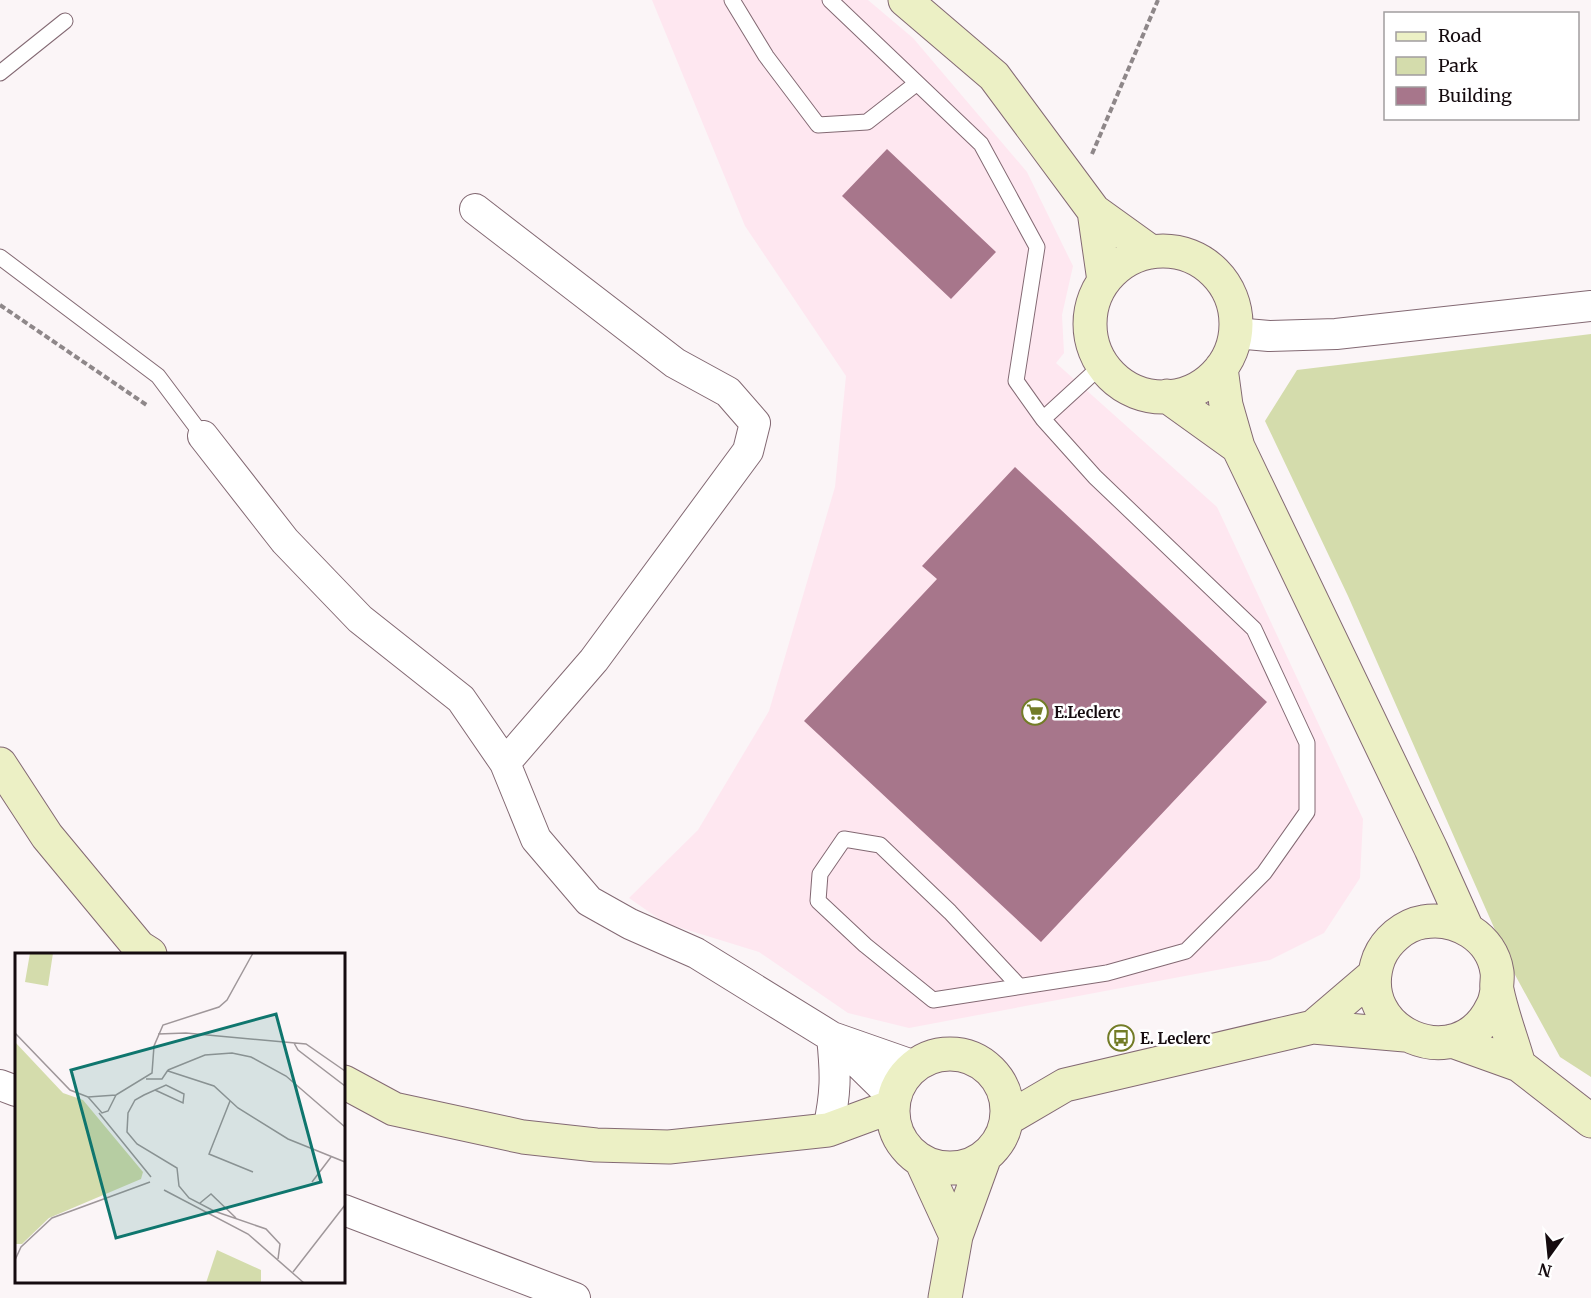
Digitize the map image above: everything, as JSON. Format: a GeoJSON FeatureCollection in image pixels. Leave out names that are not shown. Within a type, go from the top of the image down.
{"type":"FeatureCollection","features":[{"type":"Feature","properties":{"kind":"main road"},"geometry":{"type":"LineString","coordinates":[[905,0],[994,76],[1094,211],[1151,252]]}},
{"type":"Feature","properties":{"kind":"main road"},"geometry":{"type":"LineString","coordinates":[[1094,211],[1104,281]]}},
{"type":"Feature","properties":{"kind":"main road"},"geometry":{"type":"LineString","coordinates":[[1151,252],[1170,252],[1189,256],[1206,265],[1220,278],[1230,295],[1235,313],[1235,333],[1230,354],[1218,373],[1201,387],[1180,395],[1158,397],[1137,392],[1117,381],[1102,365],[1093,345],[1089,323],[1093,301],[1104,281],[1125,262],[1151,252]]}},
{"type":"Feature","properties":{"kind":"main road"},"geometry":{"type":"LineString","coordinates":[[1221,368],[1226,405],[1238,447],[1431,849],[1467,929]]}},
{"type":"Feature","properties":{"kind":"main road"},"geometry":{"type":"LineString","coordinates":[[1167,396],[1238,447]]}},
{"type":"Feature","properties":{"kind":"main road"},"geometry":{"type":"LineString","coordinates":[[0,764],[47,836],[139,947],[148,953]]}},
{"type":"Feature","properties":{"kind":"main road"},"geometry":{"type":"LineString","coordinates":[[1420,922],[1431,849]]}},
{"type":"Feature","properties":{"kind":"main road"},"geometry":{"type":"LineString","coordinates":[[1436,920],[1452,922],[1467,929],[1481,940],[1491,955],[1497,972],[1497,990],[1492,1007],[1482,1023],[1468,1034],[1452,1041],[1436,1043],[1420,1041],[1405,1035],[1391,1024],[1381,1009],[1375,992],[1375,974],[1380,956],[1389,941],[1403,930],[1420,922],[1436,920]]}},
{"type":"Feature","properties":{"kind":"main road"},"geometry":{"type":"LineString","coordinates":[[1313,1027],[1375,974]]}},
{"type":"Feature","properties":{"kind":"main road"},"geometry":{"type":"LineString","coordinates":[[1497,990],[1520,1065]]}},
{"type":"Feature","properties":{"kind":"main road"},"geometry":{"type":"LineString","coordinates":[[1006,1119],[1065,1085],[1313,1027],[1405,1035]]}},
{"type":"Feature","properties":{"kind":"main road"},"geometry":{"type":"LineString","coordinates":[[1452,1041],[1520,1065],[1591,1121]]}},
{"type":"Feature","properties":{"kind":"main road"},"geometry":{"type":"LineString","coordinates":[[828,1130],[913,1153],[937,1166],[953,1168],[970,1164],[985,1156],[995,1146],[1006,1119],[1006,1104],[1002,1089],[995,1076],[982,1064],[966,1056],[949,1054],[931,1057],[915,1066],[902,1080],[894,1102],[893,1120],[913,1153],[956,1236]]}},
{"type":"Feature","properties":{"kind":"main road"},"geometry":{"type":"LineString","coordinates":[[995,1076],[1065,1085]]}},
{"type":"Feature","properties":{"kind":"main road"},"geometry":{"type":"LineString","coordinates":[[345,1083],[394,1108],[523,1137],[596,1145],[669,1147],[828,1130],[894,1102]]}},
{"type":"Feature","properties":{"kind":"main road"},"geometry":{"type":"LineString","coordinates":[[945,1298],[956,1236],[985,1156]]}},
{"type":"Feature","properties":{"kind":"street"},"geometry":{"type":"LineString","coordinates":[[475,209],[675,363],[728,392],[755,423],[748,451],[594,660],[505,763]]}},
{"type":"Feature","properties":{"kind":"street"},"geometry":{"type":"LineString","coordinates":[[1235,333],[1269,336],[1336,334],[1591,306]]}},
{"type":"Feature","properties":{"kind":"street"},"geometry":{"type":"LineString","coordinates":[[203,436],[285,541],[360,619],[461,699],[505,763],[536,839],[589,901],[630,924],[696,953],[832,1037],[915,1066]]}},
{"type":"Feature","properties":{"kind":"street"},"geometry":{"type":"LineString","coordinates":[[832,1037],[894,1102]]}},
{"type":"Feature","properties":{"kind":"street"},"geometry":{"type":"LineString","coordinates":[[828,1130],[835,1098],[836,1073],[832,1037]]}},
{"type":"Feature","properties":{"kind":"street"},"geometry":{"type":"LineString","coordinates":[[0,1085],[15,1092]]}},
{"type":"Feature","properties":{"kind":"street"},"geometry":{"type":"LineString","coordinates":[[345,1210],[575,1298]]}},
{"type":"Feature","properties":{"kind":"lane"},"geometry":{"type":"LineString","coordinates":[[732,0],[766,56],[818,126],[867,122],[917,83]]}},
{"type":"Feature","properties":{"kind":"lane"},"geometry":{"type":"LineString","coordinates":[[830,0],[981,144],[1037,247],[1016,381],[1043,419],[1095,477],[1254,629],[1307,742],[1307,812],[1264,873],[1186,951],[1107,973],[1019,987],[933,1000],[865,945],[818,902],[820,874],[844,839],[880,845],[950,912],[1019,987]]}},
{"type":"Feature","properties":{"kind":"lane"},"geometry":{"type":"LineString","coordinates":[[0,73],[65,21]]}},
{"type":"Feature","properties":{"kind":"lane"},"geometry":{"type":"LineString","coordinates":[[0,257],[158,376],[203,436]]}},
{"type":"Feature","properties":{"kind":"lane"},"geometry":{"type":"LineString","coordinates":[[1043,419],[1102,365]]}},
{"type":"Feature","properties":{"kind":"path"},"geometry":{"type":"LineString","coordinates":[[1075,185],[1095,147],[1158,0]]}},
{"type":"Feature","properties":{"kind":"path"},"geometry":{"type":"LineString","coordinates":[[0,306],[154,410]]}},
{"type":"Feature","properties":{"kind":"shaded area"},"geometry":{"type":"Polygon","coordinates":[[[652,0],[868,0],[913,38],[1027,172],[1073,266],[1062,315],[1064,353],[1056,363],[1217,507],[1363,819],[1360,878],[1324,933],[1270,960],[909,1028],[848,1013],[759,952],[665,923],[629,898],[698,830],[769,711],[835,487],[846,376],[745,226],[652,0]]]}},
{"type":"Feature","properties":{"kind":"green space"},"geometry":{"type":"Polygon","coordinates":[[[1591,334],[1591,1077],[1560,1057],[1514,973],[1348,596],[1265,421],[1297,370],[1591,334]]]}},
{"type":"Feature","properties":{"kind":"building"},"geometry":{"type":"Polygon","coordinates":[[[887,149],[996,252],[951,299],[842,196],[887,149]]]}},
{"type":"Feature","properties":{"kind":"building","name":"E.Leclerc"},"geometry":{"type":"Polygon","coordinates":[[[1015,467],[1267,702],[1041,942],[804,721],[937,579],[922,566],[1015,467]]]}},
{"type":"Feature","properties":{"kind":"place","name":"E.Leclerc"},"geometry":{"type":"Point","coordinates":[1035,712]}},
{"type":"Feature","properties":{"kind":"place","name":"E. Leclerc"},"geometry":{"type":"Point","coordinates":[1121,1038]}}]}
